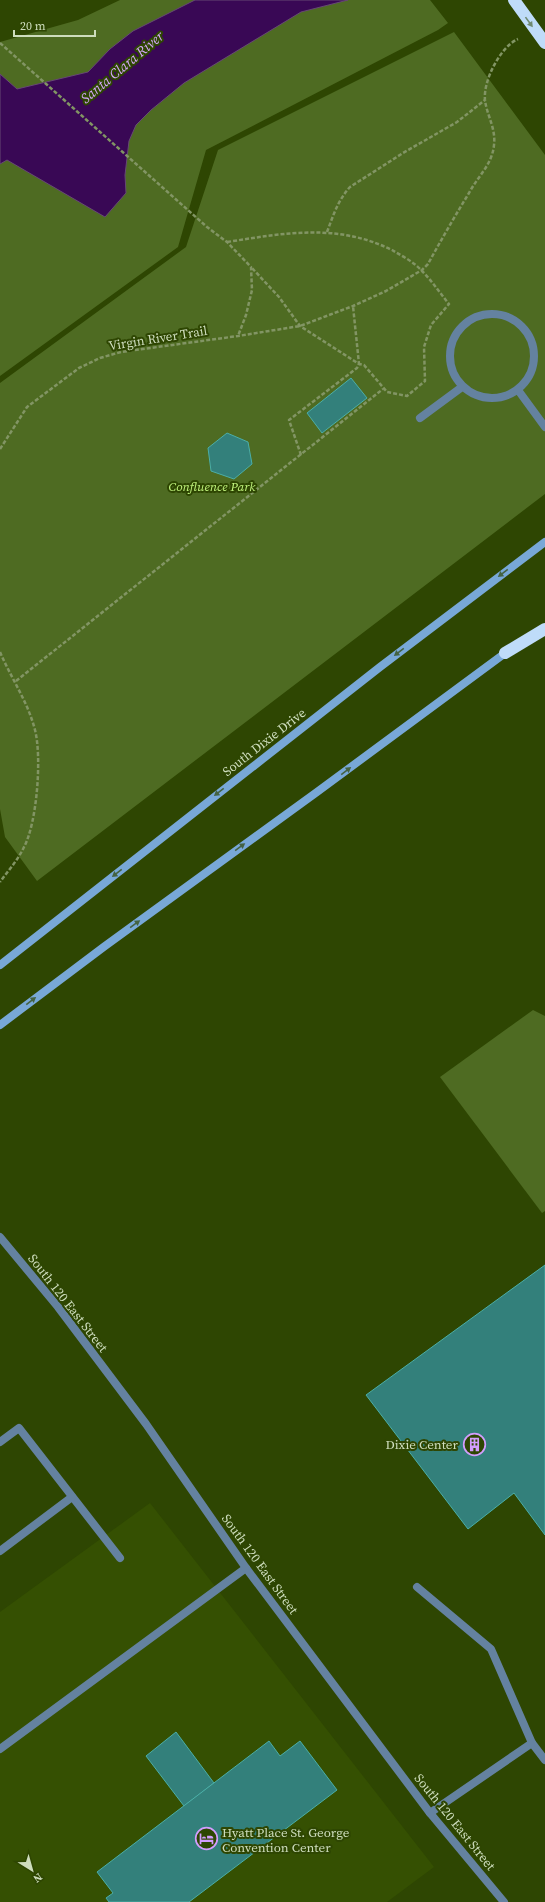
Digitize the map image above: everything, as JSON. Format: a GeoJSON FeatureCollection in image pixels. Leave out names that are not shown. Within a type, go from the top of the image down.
{"type":"FeatureCollection","features":[{"type":"Feature","properties":{"kind":"highway"},"geometry":{"type":"LineString","coordinates":[[514,0],[545,43]]}},
{"type":"Feature","properties":{"kind":"highway"},"geometry":{"type":"LineString","coordinates":[[505,653],[545,628]]}},
{"type":"Feature","properties":{"kind":"main road","name":"South Dixie Drive"},"geometry":{"type":"LineString","coordinates":[[0,965],[380,666],[545,542]]}},
{"type":"Feature","properties":{"kind":"main road"},"geometry":{"type":"LineString","coordinates":[[0,1025],[104,946],[317,792],[545,623]]}},
{"type":"Feature","properties":{"kind":"street"},"geometry":{"type":"LineString","coordinates":[[492,314],[507,316],[520,324],[529,337],[534,351],[533,366],[528,380],[518,390],[503,397],[489,399],[475,395],[462,387],[452,375],[450,348],[455,334],[464,324],[478,316],[492,314]]}},
{"type":"Feature","properties":{"kind":"street"},"geometry":{"type":"LineString","coordinates":[[420,418],[462,387]]}},
{"type":"Feature","properties":{"kind":"street"},"geometry":{"type":"LineString","coordinates":[[518,390],[545,427]]}},
{"type":"Feature","properties":{"kind":"street","name":"South 120 East Street"},"geometry":{"type":"LineString","coordinates":[[0,1237],[58,1307],[146,1424],[246,1568],[430,1813],[504,1902]]}},
{"type":"Feature","properties":{"kind":"street"},"geometry":{"type":"LineString","coordinates":[[0,1442],[19,1428],[120,1558]]}},
{"type":"Feature","properties":{"kind":"street"},"geometry":{"type":"LineString","coordinates":[[0,1551],[72,1497]]}},
{"type":"Feature","properties":{"kind":"street"},"geometry":{"type":"LineString","coordinates":[[0,1749],[246,1568]]}},
{"type":"Feature","properties":{"kind":"street"},"geometry":{"type":"LineString","coordinates":[[417,1587],[491,1649],[532,1743],[545,1760]]}},
{"type":"Feature","properties":{"kind":"street"},"geometry":{"type":"LineString","coordinates":[[430,1813],[532,1743]]}},
{"type":"Feature","properties":{"kind":"path"},"geometry":{"type":"LineString","coordinates":[[422,270],[428,264],[470,191],[489,165],[494,145],[493,126],[485,100],[487,85],[502,51],[512,42],[525,37]]}},
{"type":"Feature","properties":{"kind":"path"},"geometry":{"type":"LineString","coordinates":[[0,43],[208,227],[227,242],[279,297],[300,326],[359,364],[364,365],[387,392],[407,396],[425,381],[424,347],[426,340],[431,325],[448,304],[422,270],[407,258],[383,246],[361,238],[327,232],[290,232],[227,242]]}},
{"type":"Feature","properties":{"kind":"path"},"geometry":{"type":"LineString","coordinates":[[327,232],[336,208],[350,187],[403,153],[457,122],[485,100]]}},
{"type":"Feature","properties":{"kind":"path"},"geometry":{"type":"LineString","coordinates":[[238,336],[246,315],[252,290],[251,267]]}},
{"type":"Feature","properties":{"kind":"path","name":"Virgin River Trail"},"geometry":{"type":"LineString","coordinates":[[0,449],[27,407],[79,368],[100,358],[121,352],[300,326],[353,306],[386,291],[422,270]]}},
{"type":"Feature","properties":{"kind":"path"},"geometry":{"type":"LineString","coordinates":[[301,455],[289,420],[357,368],[359,364],[353,306]]}},
{"type":"Feature","properties":{"kind":"path"},"geometry":{"type":"LineString","coordinates":[[16,681],[383,389]]}},
{"type":"Feature","properties":{"kind":"path"},"geometry":{"type":"LineString","coordinates":[[0,652],[16,681],[35,730],[39,760],[31,832],[24,848],[0,882]]}},
{"type":"Feature","properties":{"kind":"shaded area"},"geometry":{"type":"Polygon","coordinates":[[[150,1503],[434,1867],[387,1902],[0,1902],[0,1612],[150,1503]]]}},
{"type":"Feature","properties":{"kind":"green space"},"geometry":{"type":"Polygon","coordinates":[[[120,0],[430,0],[448,23],[438,30],[206,150],[178,247],[0,376],[0,42],[78,20],[120,0]]]}},
{"type":"Feature","properties":{"kind":"green space","name":"Confluence Park"},"geometry":{"type":"Polygon","coordinates":[[[454,32],[545,155],[545,494],[37,881],[5,837],[0,809],[0,383],[186,247],[218,150],[454,32]]]}},
{"type":"Feature","properties":{"kind":"green space"},"geometry":{"type":"Polygon","coordinates":[[[533,1010],[545,1016],[545,1211],[542,1213],[440,1077],[533,1010]]]}},
{"type":"Feature","properties":{"kind":"water","name":"Santa Clara River"},"geometry":{"type":"Polygon","coordinates":[[[195,0],[348,0],[301,12],[184,83],[151,110],[136,125],[129,141],[125,175],[126,193],[105,217],[7,160],[0,164],[0,74],[17,89],[88,72],[110,49],[133,31],[195,0]]]}},
{"type":"Feature","properties":{"kind":"building"},"geometry":{"type":"Polygon","coordinates":[[[351,378],[367,398],[322,433],[307,413],[351,378]]]}},
{"type":"Feature","properties":{"kind":"building"},"geometry":{"type":"Polygon","coordinates":[[[227,433],[248,442],[252,464],[234,479],[211,471],[208,448],[227,433]]]}},
{"type":"Feature","properties":{"kind":"building","name":"Dixie Center"},"geometry":{"type":"Polygon","coordinates":[[[545,1265],[545,1535],[514,1493],[468,1529],[366,1395],[545,1265]]]}},
{"type":"Feature","properties":{"kind":"building"},"geometry":{"type":"Polygon","coordinates":[[[176,1732],[214,1783],[184,1806],[146,1756],[176,1732]]]}},
{"type":"Feature","properties":{"kind":"building","name":"Hyatt Place St. George Convention Center"},"geometry":{"type":"Polygon","coordinates":[[[269,1741],[280,1756],[300,1741],[337,1790],[189,1902],[109,1902],[106,1898],[113,1893],[97,1872],[269,1741]]]}},
{"type":"Feature","properties":{"kind":"place","name":"Dixie Center"},"geometry":{"type":"Point","coordinates":[474,1444]}},
{"type":"Feature","properties":{"kind":"place","name":"Hyatt Place St. George Convention Center"},"geometry":{"type":"Point","coordinates":[206,1839]}}]}
